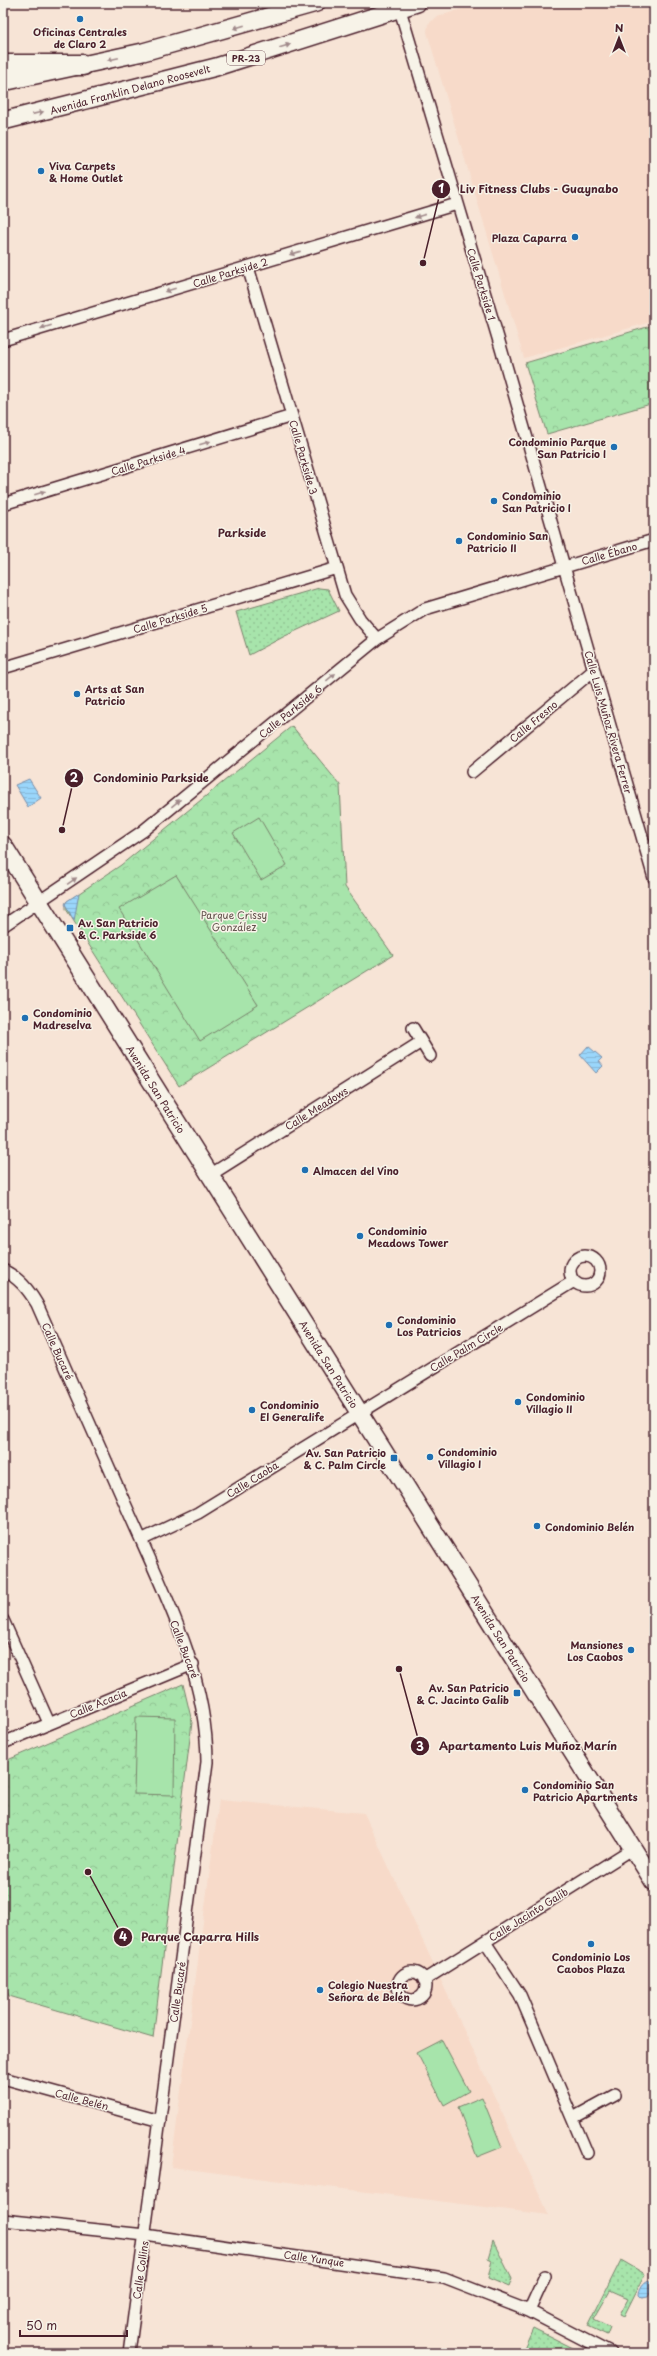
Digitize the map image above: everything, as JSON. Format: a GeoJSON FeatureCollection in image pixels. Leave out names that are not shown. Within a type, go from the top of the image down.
{"type":"FeatureCollection","features":[{"type":"Feature","properties":{"kind":"highway"},"geometry":{"type":"LineString","coordinates":[[3,65],[83,65]]}},
{"type":"Feature","properties":{"kind":"main road"},"geometry":{"type":"LineString","coordinates":[[3,82],[83,65],[224,31],[316,3]]}},
{"type":"Feature","properties":{"kind":"main road","name":"Avenida Franklin Delano Roosevelt"},"geometry":{"type":"LineString","coordinates":[[3,121],[216,67],[398,6],[417,3]]}},
{"type":"Feature","properties":{"kind":"main road","name":"Avenida San Patricio"},"geometry":{"type":"LineString","coordinates":[[3,845],[654,1882]]}},
{"type":"Feature","properties":{"kind":"street","name":"Calle Parkside 1"},"geometry":{"type":"LineString","coordinates":[[398,6],[564,566]]}},
{"type":"Feature","properties":{"kind":"street","name":"Calle Parkside 2"},"geometry":{"type":"LineString","coordinates":[[3,340],[457,204]]}},
{"type":"Feature","properties":{"kind":"street","name":"Calle Parkside 3"},"geometry":{"type":"LineString","coordinates":[[248,267],[346,595],[360,619],[377,639]]}},
{"type":"Feature","properties":{"kind":"street","name":"Calle Parkside 4"},"geometry":{"type":"LineString","coordinates":[[3,504],[292,416]]}},
{"type":"Feature","properties":{"kind":"street","name":"Calle Ébano"},"geometry":{"type":"LineString","coordinates":[[564,566],[654,540]]}},
{"type":"Feature","properties":{"kind":"street","name":"Calle Parkside 6"},"geometry":{"type":"LineString","coordinates":[[40,903],[143,831],[377,639],[425,609],[564,566]]}},
{"type":"Feature","properties":{"kind":"street","name":"Calle Luis Muñoz Rivera Ferrer"},"geometry":{"type":"LineString","coordinates":[[564,566],[654,878]]}},
{"type":"Feature","properties":{"kind":"street","name":"Calle Parkside 5"},"geometry":{"type":"LineString","coordinates":[[3,668],[337,568]]}},
{"type":"Feature","properties":{"kind":"street","name":"Calle Fresno"},"geometry":{"type":"LineString","coordinates":[[472,772],[594,670]]}},
{"type":"Feature","properties":{"kind":"street"},"geometry":{"type":"LineString","coordinates":[[3,926],[40,903]]}},
{"type":"Feature","properties":{"kind":"street"},"geometry":{"type":"LineString","coordinates":[[413,1028],[430,1056]]}},
{"type":"Feature","properties":{"kind":"street","name":"Calle Meadows"},"geometry":{"type":"LineString","coordinates":[[210,1175],[421,1042]]}},
{"type":"Feature","properties":{"kind":"street","name":"Calle Bucaré"},"geometry":{"type":"LineString","coordinates":[[3,1270],[19,1281],[37,1304],[141,1540],[193,1664],[204,1710],[208,1762],[151,2187]]}},
{"type":"Feature","properties":{"kind":"street","name":"Calle Palm Circle"},"geometry":{"type":"LineString","coordinates":[[359,1412],[574,1281]]}},
{"type":"Feature","properties":{"kind":"street","name":"Calle Caoba"},"geometry":{"type":"LineString","coordinates":[[141,1540],[198,1513],[359,1412]]}},
{"type":"Feature","properties":{"kind":"street"},"geometry":{"type":"LineString","coordinates":[[3,1620],[49,1723]]}},
{"type":"Feature","properties":{"kind":"street","name":"Calle Acacia"},"geometry":{"type":"LineString","coordinates":[[3,1743],[193,1664]]}},
{"type":"Feature","properties":{"kind":"street","name":"Calle Jacinto Galib"},"geometry":{"type":"LineString","coordinates":[[424,1980],[632,1849]]}},
{"type":"Feature","properties":{"kind":"street"},"geometry":{"type":"LineString","coordinates":[[485,1942],[520,1995],[587,2153]]}},
{"type":"Feature","properties":{"kind":"street","name":"Calle Belén"},"geometry":{"type":"LineString","coordinates":[[3,2078],[160,2122]]}},
{"type":"Feature","properties":{"kind":"street"},"geometry":{"type":"LineString","coordinates":[[573,2118],[615,2095]]}},
{"type":"Feature","properties":{"kind":"street","name":"Calle Collins"},"geometry":{"type":"LineString","coordinates":[[129,2353],[151,2187]]}},
{"type":"Feature","properties":{"kind":"street","name":"Calle Yunque"},"geometry":{"type":"LineString","coordinates":[[3,2220],[145,2235],[404,2270],[444,2278],[529,2311],[610,2353]]}},
{"type":"Feature","properties":{"kind":"street"},"geometry":{"type":"LineString","coordinates":[[529,2311],[545,2276]]}},
{"type":"Feature","properties":{"kind":"shaded area"},"geometry":{"type":"Polygon","coordinates":[[[479,3],[654,3],[654,321],[524,358],[427,32],[428,24],[437,17],[479,3]]]}},
{"type":"Feature","properties":{"kind":"shaded area","name":"Colegio Nuestra Señora de Belén"},"geometry":{"type":"Polygon","coordinates":[[[219,1800],[364,1813],[549,2215],[171,2167],[219,1800]]]}},
{"type":"Feature","properties":{"kind":"green space"},"geometry":{"type":"Polygon","coordinates":[[[654,325],[654,403],[547,434],[525,363],[654,325]]]}},
{"type":"Feature","properties":{"kind":"green space"},"geometry":{"type":"Polygon","coordinates":[[[319,588],[328,589],[339,611],[285,636],[249,655],[236,612],[319,588]]]}},
{"type":"Feature","properties":{"kind":"green space","name":"Parque Crissy González"},"geometry":{"type":"Polygon","coordinates":[[[292,726],[340,785],[345,887],[393,955],[179,1086],[66,909],[66,902],[121,865],[292,726]]]}},
{"type":"Feature","properties":{"kind":"green space"},"geometry":{"type":"Polygon","coordinates":[[[259,817],[287,865],[261,880],[233,833],[259,817]]]}},
{"type":"Feature","properties":{"kind":"green space"},"geometry":{"type":"Polygon","coordinates":[[[176,875],[258,1005],[200,1041],[119,909],[176,875]]]}},
{"type":"Feature","properties":{"kind":"green space"},"geometry":{"type":"Polygon","coordinates":[[[183,1684],[192,1722],[153,2038],[9,1996],[3,1982],[3,1762],[183,1684]]]}},
{"type":"Feature","properties":{"kind":"green space"},"geometry":{"type":"Polygon","coordinates":[[[136,1717],[175,1718],[174,1795],[134,1794],[136,1717]]]}},
{"type":"Feature","properties":{"kind":"green space"},"geometry":{"type":"Polygon","coordinates":[[[442,2040],[469,2091],[444,2105],[417,2053],[442,2040]]]}},
{"type":"Feature","properties":{"kind":"green space"},"geometry":{"type":"Polygon","coordinates":[[[482,2097],[502,2147],[477,2157],[458,2107],[482,2097]]]}},
{"type":"Feature","properties":{"kind":"green space"},"geometry":{"type":"Polygon","coordinates":[[[493,2241],[512,2279],[509,2287],[488,2278],[492,2260],[488,2258],[493,2241]]]}},
{"type":"Feature","properties":{"kind":"green space"},"geometry":{"type":"Polygon","coordinates":[[[621,2260],[645,2274],[624,2316],[620,2314],[628,2299],[610,2291],[594,2319],[610,2327],[607,2335],[588,2326],[621,2260]]]}},
{"type":"Feature","properties":{"kind":"green space"},"geometry":{"type":"Polygon","coordinates":[[[533,2328],[583,2353],[534,2353],[524,2348],[533,2328]]]}},
{"type":"Feature","properties":{"kind":"water"},"geometry":{"type":"Polygon","coordinates":[[[29,779],[41,798],[28,807],[15,785],[29,779]]]}},
{"type":"Feature","properties":{"kind":"water"},"geometry":{"type":"Polygon","coordinates":[[[79,893],[74,921],[65,904],[79,893]]]}},
{"type":"Feature","properties":{"kind":"water"},"geometry":{"type":"Polygon","coordinates":[[[588,1046],[602,1058],[599,1061],[603,1066],[596,1073],[580,1055],[588,1046]]]}},
{"type":"Feature","properties":{"kind":"water"},"geometry":{"type":"Polygon","coordinates":[[[649,2280],[652,2282],[653,2288],[648,2297],[642,2298],[639,2293],[643,2284],[649,2280]]]}},
{"type":"Feature","properties":{"kind":"place","name":"Oficinas Centrales de Claro 2"},"geometry":{"type":"Point","coordinates":[80,19]}},
{"type":"Feature","properties":{"kind":"place","name":"Viva Carpets & Home Outlet"},"geometry":{"type":"Point","coordinates":[41,171]}},
{"type":"Feature","properties":{"kind":"place","name":"Plaza Caparra"},"geometry":{"type":"Point","coordinates":[575,237]}},
{"type":"Feature","properties":{"kind":"place","name":"Liv Fitness Clubs - Guaynabo"},"geometry":{"type":"Point","coordinates":[423,263]}},
{"type":"Feature","properties":{"kind":"place","name":"Condominio Parque San Patricio I"},"geometry":{"type":"Point","coordinates":[614,447]}},
{"type":"Feature","properties":{"kind":"place","name":"Condominio San Patricio I"},"geometry":{"type":"Point","coordinates":[494,501]}},
{"type":"Feature","properties":{"kind":"place","name":"Condominio San Patricio II"},"geometry":{"type":"Point","coordinates":[459,541]}},
{"type":"Feature","properties":{"kind":"place","name":"Arts at San Patricio"},"geometry":{"type":"Point","coordinates":[77,694]}},
{"type":"Feature","properties":{"kind":"place","name":"Condominio Parkside"},"geometry":{"type":"Point","coordinates":[62,830]}},
{"type":"Feature","properties":{"kind":"place","name":"Av. San Patricio & C. Parkside 6"},"geometry":{"type":"Point","coordinates":[70,928]}},
{"type":"Feature","properties":{"kind":"place","name":"Condominio Madreselva"},"geometry":{"type":"Point","coordinates":[25,1018]}},
{"type":"Feature","properties":{"kind":"place","name":"Almacen del Vino"},"geometry":{"type":"Point","coordinates":[305,1170]}},
{"type":"Feature","properties":{"kind":"place","name":"Condominio Meadows Tower"},"geometry":{"type":"Point","coordinates":[360,1236]}},
{"type":"Feature","properties":{"kind":"place","name":"Condominio Los Patricios"},"geometry":{"type":"Point","coordinates":[389,1325]}},
{"type":"Feature","properties":{"kind":"place","name":"Condominio Villagio II"},"geometry":{"type":"Point","coordinates":[518,1402]}},
{"type":"Feature","properties":{"kind":"place","name":"Condominio El Generalife"},"geometry":{"type":"Point","coordinates":[252,1410]}},
{"type":"Feature","properties":{"kind":"place","name":"Condominio Villagio I"},"geometry":{"type":"Point","coordinates":[430,1457]}},
{"type":"Feature","properties":{"kind":"place","name":"Av. San Patricio & C. Palm Circle"},"geometry":{"type":"Point","coordinates":[394,1458]}},
{"type":"Feature","properties":{"kind":"place","name":"Condominio Belén"},"geometry":{"type":"Point","coordinates":[537,1526]}},
{"type":"Feature","properties":{"kind":"place","name":"Mansiones Los Caobos"},"geometry":{"type":"Point","coordinates":[631,1650]}},
{"type":"Feature","properties":{"kind":"place","name":"Apartamento Luis Muñoz Marín"},"geometry":{"type":"Point","coordinates":[399,1669]}},
{"type":"Feature","properties":{"kind":"place","name":"Av. San Patricio & C. Jacinto Galib"},"geometry":{"type":"Point","coordinates":[517,1693]}},
{"type":"Feature","properties":{"kind":"place","name":"Condominio San Patricio Apartments"},"geometry":{"type":"Point","coordinates":[525,1790]}},
{"type":"Feature","properties":{"kind":"place","name":"Parque Caparra Hills"},"geometry":{"type":"Point","coordinates":[88,1872]}},
{"type":"Feature","properties":{"kind":"place","name":"Condominio Los Caobos Plaza"},"geometry":{"type":"Point","coordinates":[591,1944]}},
{"type":"Feature","properties":{"kind":"place","name":"Colegio Nuestra Señora de Belén"},"geometry":{"type":"Point","coordinates":[320,1990]}},
{"type":"Feature","properties":{"kind":"district","name":"Parkside"},"geometry":{"type":"Point","coordinates":[242,532]}}]}
